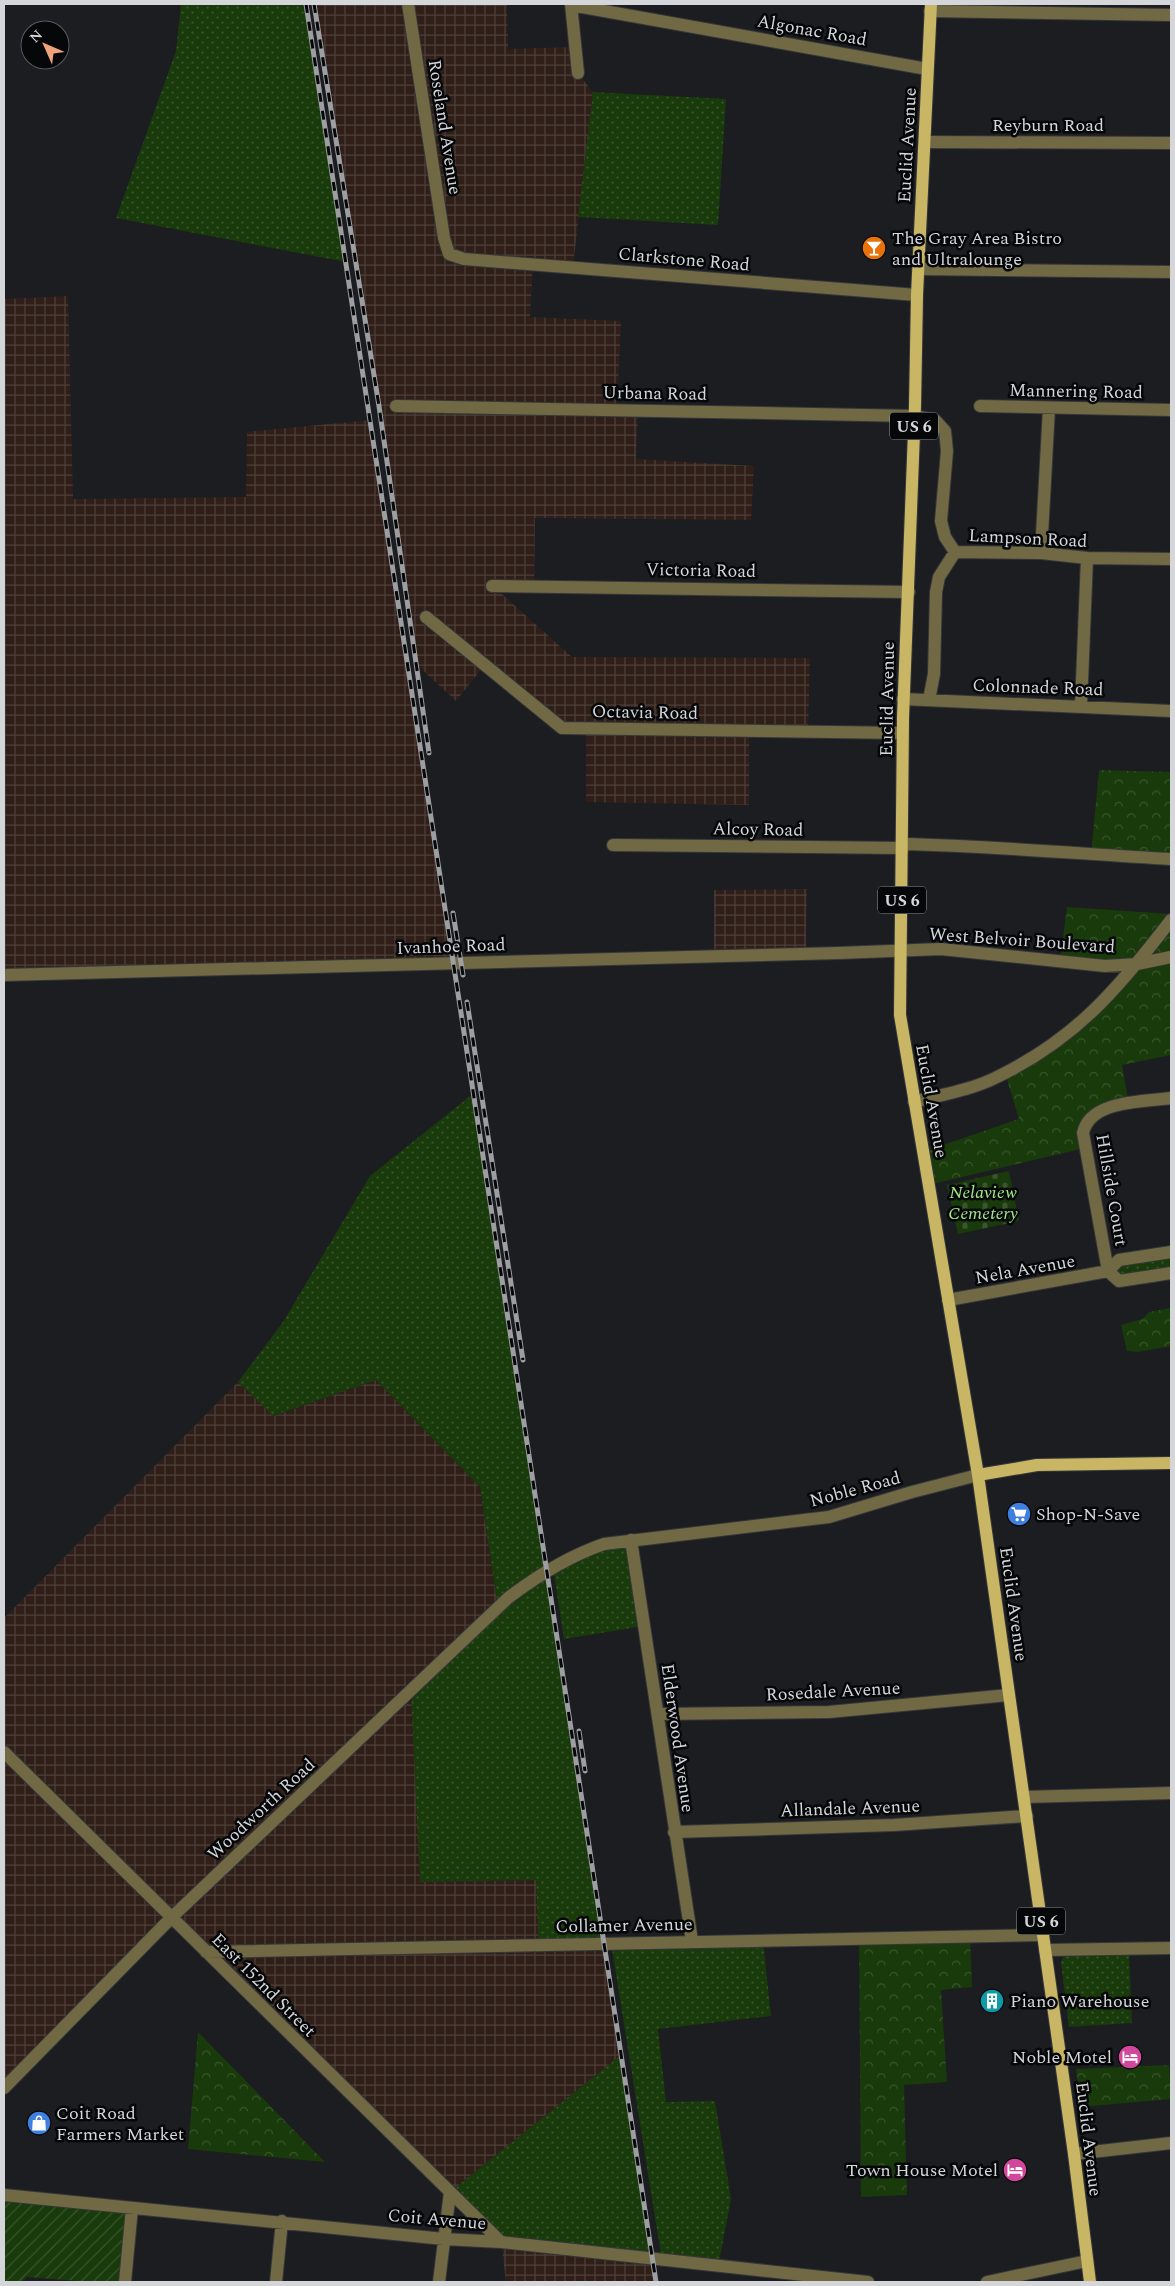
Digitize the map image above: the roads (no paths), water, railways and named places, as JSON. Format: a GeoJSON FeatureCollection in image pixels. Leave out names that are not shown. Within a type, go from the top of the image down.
{"type":"FeatureCollection","features":[{"type":"Feature","properties":{"kind":"main road","name":"Euclid Avenue"},"geometry":{"type":"LineString","coordinates":[[931,7],[917,296],[909,592],[902,734],[903,846],[900,1015],[978,1475],[1074,2154],[1090,2282]]}},
{"type":"Feature","properties":{"kind":"main road","name":"Noble Road"},"geometry":{"type":"LineString","coordinates":[[978,1475],[1037,1466],[1171,1463]]}},
{"type":"Feature","properties":{"kind":"street","name":"Roseland Avenue"},"geometry":{"type":"LineString","coordinates":[[408,4],[444,238],[449,254]]}},
{"type":"Feature","properties":{"kind":"street","name":"Algonac Road"},"geometry":{"type":"LineString","coordinates":[[571,4],[928,69]]}},
{"type":"Feature","properties":{"kind":"street"},"geometry":{"type":"LineString","coordinates":[[571,4],[578,73]]}},
{"type":"Feature","properties":{"kind":"street"},"geometry":{"type":"LineString","coordinates":[[931,7],[1171,14]]}},
{"type":"Feature","properties":{"kind":"street","name":"Reyburn Road"},"geometry":{"type":"LineString","coordinates":[[925,142],[1171,143]]}},
{"type":"Feature","properties":{"kind":"street","name":"Clarkstone Road"},"geometry":{"type":"LineString","coordinates":[[449,254],[474,260],[917,296]]}},
{"type":"Feature","properties":{"kind":"street"},"geometry":{"type":"LineString","coordinates":[[919,269],[1171,272]]}},
{"type":"Feature","properties":{"kind":"street","name":"Urbana Road"},"geometry":{"type":"LineString","coordinates":[[396,406],[914,416]]}},
{"type":"Feature","properties":{"kind":"street","name":"Mannering Road"},"geometry":{"type":"LineString","coordinates":[[980,406],[1171,410]]}},
{"type":"Feature","properties":{"kind":"street"},"geometry":{"type":"LineString","coordinates":[[1042,554],[1049,408]]}},
{"type":"Feature","properties":{"kind":"street","name":"Lampson Road"},"geometry":{"type":"LineString","coordinates":[[914,416],[935,420],[945,431],[947,451],[941,521],[944,537],[956,552],[1042,554],[1087,558],[1171,559]]}},
{"type":"Feature","properties":{"kind":"street"},"geometry":{"type":"LineString","coordinates":[[930,700],[934,664],[936,592],[939,577],[956,552]]}},
{"type":"Feature","properties":{"kind":"street"},"geometry":{"type":"LineString","coordinates":[[1081,706],[1087,558]]}},
{"type":"Feature","properties":{"kind":"street","name":"Victoria Road"},"geometry":{"type":"LineString","coordinates":[[492,586],[692,587],[909,592]]}},
{"type":"Feature","properties":{"kind":"street","name":"Octavia Road"},"geometry":{"type":"LineString","coordinates":[[426,617],[562,728],[902,734]]}},
{"type":"Feature","properties":{"kind":"street","name":"Colonnade Road"},"geometry":{"type":"LineString","coordinates":[[904,699],[1171,711]]}},
{"type":"Feature","properties":{"kind":"street","name":"Alcoy Road"},"geometry":{"type":"LineString","coordinates":[[613,845],[1000,847],[1073,854],[1171,859]]}},
{"type":"Feature","properties":{"kind":"street"},"geometry":{"type":"LineString","coordinates":[[914,1102],[993,1080],[1045,1051],[1094,1012],[1171,920]]}},
{"type":"Feature","properties":{"kind":"street","name":"West Belvoir Boulevard"},"geometry":{"type":"LineString","coordinates":[[900,951],[941,949],[1105,966],[1136,964],[1171,957]]}},
{"type":"Feature","properties":{"kind":"street","name":"Ivanhoe Road"},"geometry":{"type":"LineString","coordinates":[[4,975],[900,951]]}},
{"type":"Feature","properties":{"kind":"street","name":"Hillside Court"},"geometry":{"type":"LineString","coordinates":[[1108,1271],[1083,1133],[1085,1124],[1090,1116],[1108,1108],[1171,1098]]}},
{"type":"Feature","properties":{"kind":"street","name":"Nela Avenue"},"geometry":{"type":"LineString","coordinates":[[948,1300],[1108,1271],[1119,1260],[1171,1252]]}},
{"type":"Feature","properties":{"kind":"street"},"geometry":{"type":"LineString","coordinates":[[1108,1271],[1119,1281],[1171,1273]]}},
{"type":"Feature","properties":{"kind":"street","name":"Noble Road"},"geometry":{"type":"LineString","coordinates":[[553,1568],[590,1549],[631,1540],[829,1517],[912,1492],[978,1475]]}},
{"type":"Feature","properties":{"kind":"street","name":"Elderwood Avenue"},"geometry":{"type":"LineString","coordinates":[[631,1540],[692,1941]]}},
{"type":"Feature","properties":{"kind":"street","name":"Woodworth Road"},"geometry":{"type":"LineString","coordinates":[[4,2088],[171,1918],[508,1598],[553,1568]]}},
{"type":"Feature","properties":{"kind":"street","name":"Rosedale Avenue"},"geometry":{"type":"LineString","coordinates":[[658,1714],[829,1712],[1009,1695]]}},
{"type":"Feature","properties":{"kind":"street","name":"East 152nd Street"},"geometry":{"type":"LineString","coordinates":[[4,1752],[500,2242]]}},
{"type":"Feature","properties":{"kind":"street"},"geometry":{"type":"LineString","coordinates":[[1024,1797],[1171,1793]]}},
{"type":"Feature","properties":{"kind":"street","name":"Allandale Avenue"},"geometry":{"type":"LineString","coordinates":[[674,1832],[894,1825],[1026,1816]]}},
{"type":"Feature","properties":{"kind":"street","name":"Collamer Avenue"},"geometry":{"type":"LineString","coordinates":[[206,1952],[1043,1935]]}},
{"type":"Feature","properties":{"kind":"street"},"geometry":{"type":"LineString","coordinates":[[1045,1950],[1171,1948]]}},
{"type":"Feature","properties":{"kind":"street"},"geometry":{"type":"LineString","coordinates":[[1074,2154],[1171,2142]]}},
{"type":"Feature","properties":{"kind":"street"},"geometry":{"type":"LineString","coordinates":[[439,2282],[450,2192]]}},
{"type":"Feature","properties":{"kind":"street","name":"Coit Avenue"},"geometry":{"type":"LineString","coordinates":[[4,2195],[282,2221],[444,2239],[500,2242],[766,2277],[868,2282]]}},
{"type":"Feature","properties":{"kind":"street"},"geometry":{"type":"LineString","coordinates":[[125,2282],[132,2208]]}},
{"type":"Feature","properties":{"kind":"street"},"geometry":{"type":"LineString","coordinates":[[276,2282],[282,2221]]}},
{"type":"Feature","properties":{"kind":"street"},"geometry":{"type":"LineString","coordinates":[[987,2282],[1087,2261]]}},
{"type":"Feature","properties":{"kind":"railway"},"geometry":{"type":"LineString","coordinates":[[306,4],[656,2282]]}},
{"type":"Feature","properties":{"kind":"railway"},"geometry":{"type":"LineString","coordinates":[[314,4],[379,406],[429,753]]}},
{"type":"Feature","properties":{"kind":"railway"},"geometry":{"type":"LineString","coordinates":[[453,913],[463,975]]}},
{"type":"Feature","properties":{"kind":"railway"},"geometry":{"type":"LineString","coordinates":[[467,1002],[523,1360]]}},
{"type":"Feature","properties":{"kind":"railway"},"geometry":{"type":"LineString","coordinates":[[579,1731],[585,1771]]}},
{"type":"Feature","properties":{"kind":"place","name":"The Gray Area Bistro and Ultralounge"},"geometry":{"type":"Point","coordinates":[874,248]}},
{"type":"Feature","properties":{"kind":"place","name":"Shop-N-Save"},"geometry":{"type":"Point","coordinates":[1019,1514]}},
{"type":"Feature","properties":{"kind":"place","name":"Piano Warehouse"},"geometry":{"type":"Point","coordinates":[992,2001]}},
{"type":"Feature","properties":{"kind":"place","name":"Noble Motel"},"geometry":{"type":"Point","coordinates":[1130,2057]}},
{"type":"Feature","properties":{"kind":"place","name":"Coit Road Farmers Market"},"geometry":{"type":"Point","coordinates":[39,2123]}},
{"type":"Feature","properties":{"kind":"place","name":"Town House Motel"},"geometry":{"type":"Point","coordinates":[1015,2170]}},
{"type":"Feature","properties":{"kind":"park label","name":"Nelaview Cemetery"},"geometry":{"type":"Point","coordinates":[983,1202]}}]}
